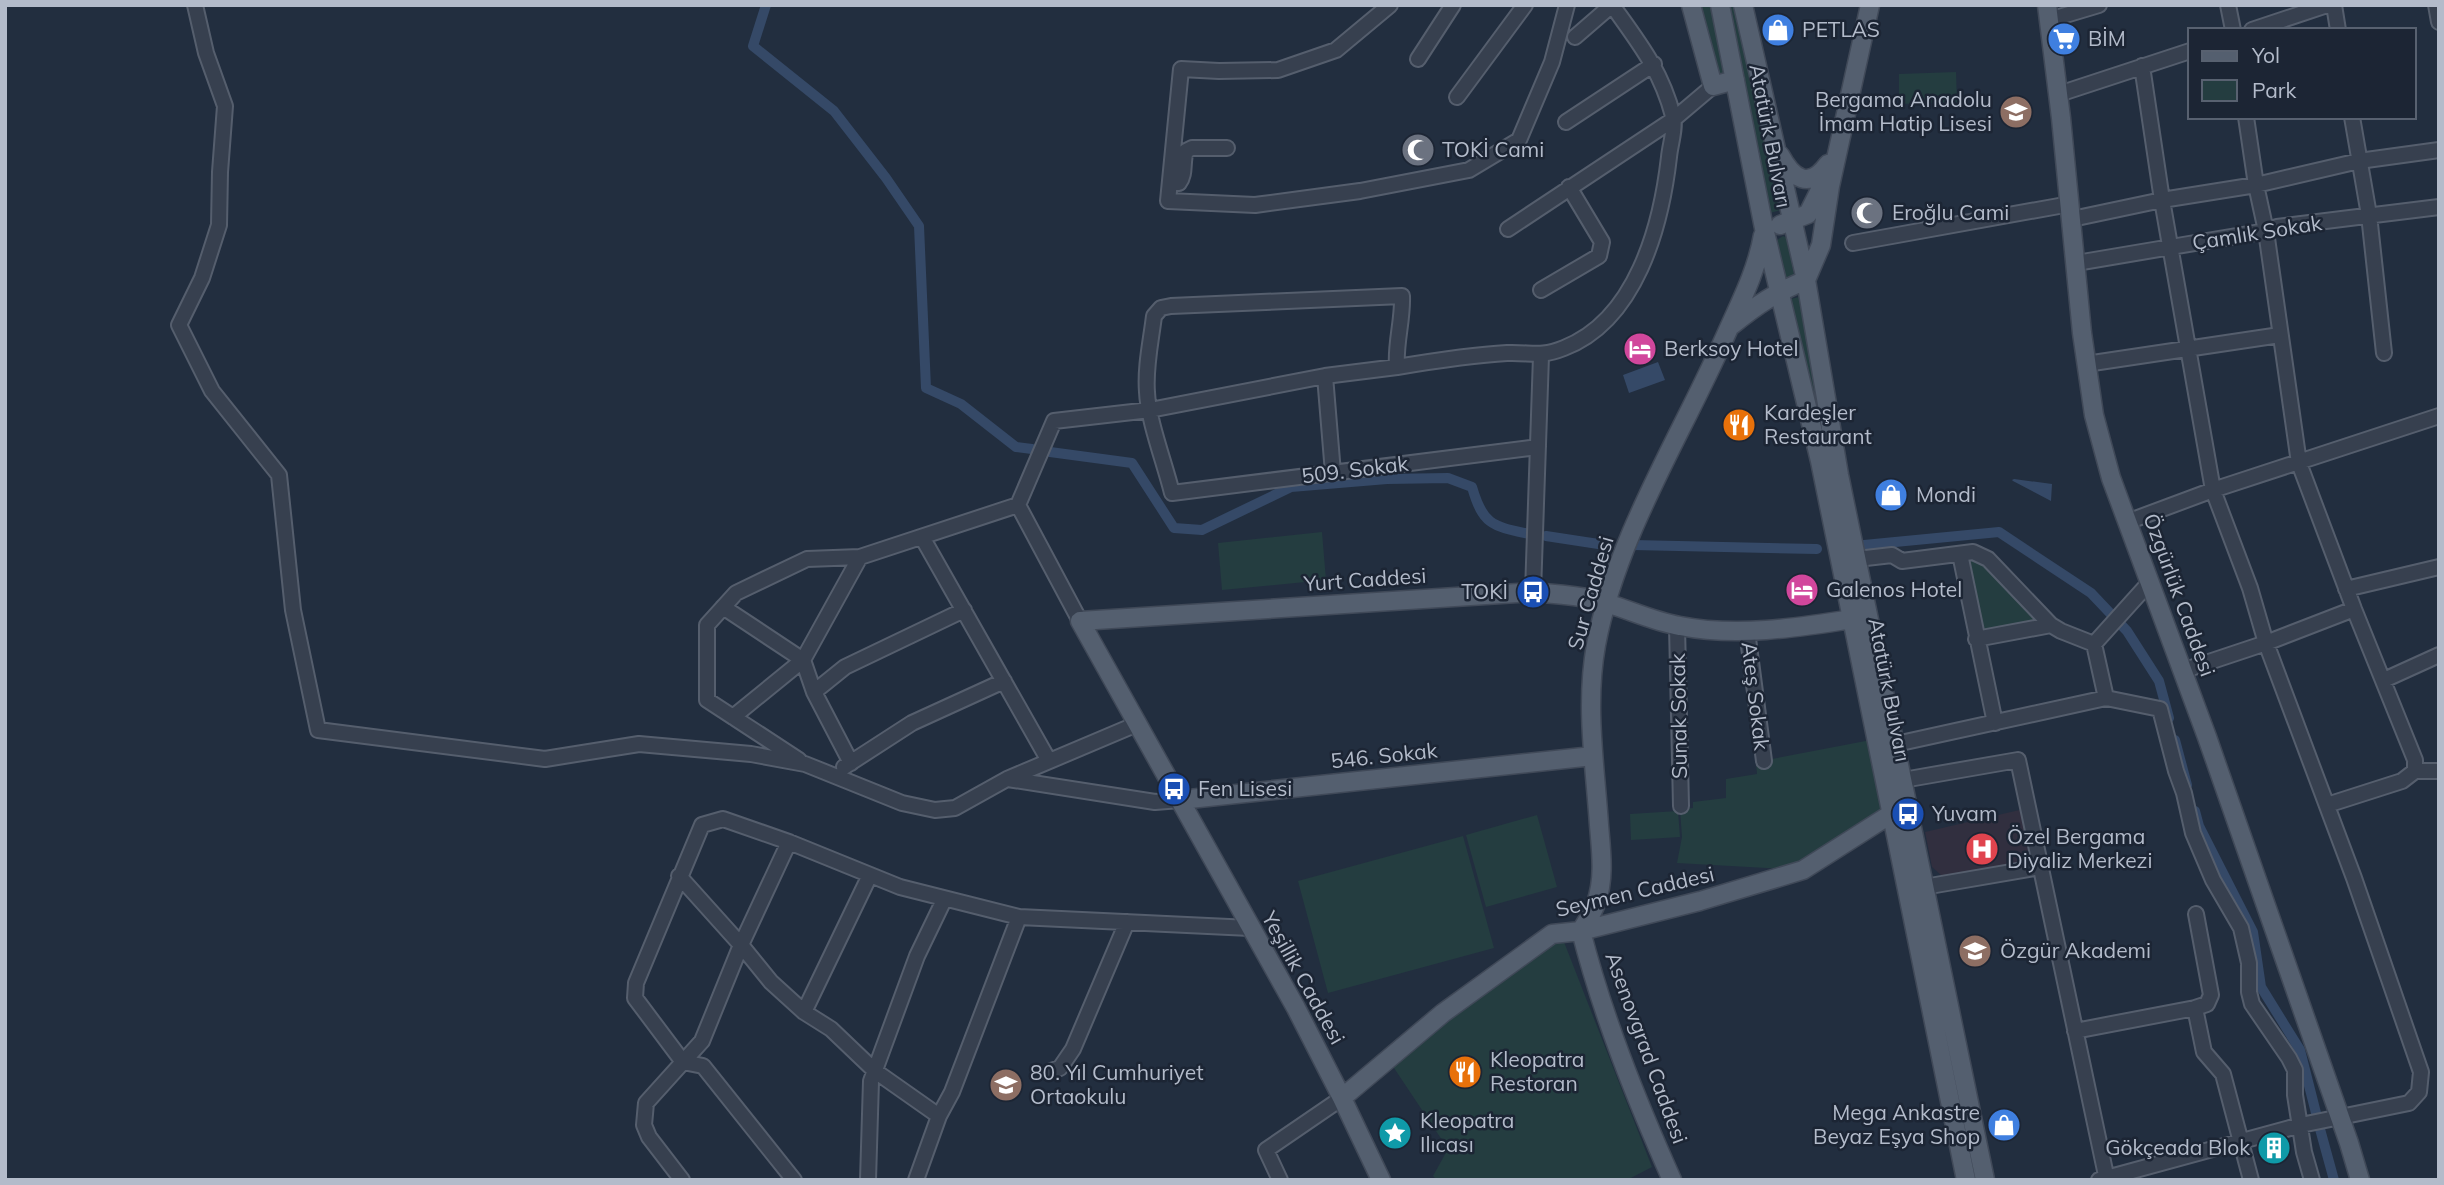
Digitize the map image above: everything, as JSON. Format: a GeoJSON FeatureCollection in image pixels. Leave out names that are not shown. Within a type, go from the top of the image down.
{"type":"FeatureCollection","features":[{"type":"Feature","properties":{"kind":"main road"},"geometry":{"type":"LineString","coordinates":[[1691,5],[1713,86],[1735,80]]}},
{"type":"Feature","properties":{"kind":"main road","name":"Atatürk Bulvarı"},"geometry":{"type":"LineString","coordinates":[[1720,5],[1764,228],[1820,461],[1966,1180]]}},
{"type":"Feature","properties":{"kind":"main road","name":"Atatürk Bulvarı"},"geometry":{"type":"LineString","coordinates":[[1743,5],[1806,280],[1839,475],[1985,1180]]}},
{"type":"Feature","properties":{"kind":"main road"},"geometry":{"type":"LineString","coordinates":[[1780,291],[1806,280],[1821,245],[1867,8]]}},
{"type":"Feature","properties":{"kind":"main road","name":"Özgürlük Caddesi"},"geometry":{"type":"LineString","coordinates":[[2048,13],[2059,94],[2086,364],[2094,415],[2111,478],[2182,671],[2360,1180]]}},
{"type":"Feature","properties":{"kind":"main road"},"geometry":{"type":"LineString","coordinates":[[1773,140],[1785,165],[1794,175],[1810,180],[1819,177],[1839,150]]}},
{"type":"Feature","properties":{"kind":"main road"},"geometry":{"type":"LineString","coordinates":[[1764,228],[1791,222],[1812,211],[1839,150]]}},
{"type":"Feature","properties":{"kind":"main road","name":"Sur Caddesi"},"geometry":{"type":"LineString","coordinates":[[1581,931],[1596,903],[1602,870],[1591,692],[1596,645],[1624,549],[1730,326],[1760,251],[1764,228]]}},
{"type":"Feature","properties":{"kind":"main road","name":"Sur Caddesi"},"geometry":{"type":"LineString","coordinates":[[1730,326],[1760,302],[1780,291]]}},
{"type":"Feature","properties":{"kind":"main road","name":"Yurt Caddesi"},"geometry":{"type":"LineString","coordinates":[[1080,621],[1533,592],[1591,599],[1677,626],[1747,631],[1852,620]]}},
{"type":"Feature","properties":{"kind":"main road"},"geometry":{"type":"LineString","coordinates":[[1080,621],[1180,800]]}},
{"type":"Feature","properties":{"kind":"main road","name":"546. Sokak"},"geometry":{"type":"LineString","coordinates":[[1180,800],[1593,756]]}},
{"type":"Feature","properties":{"kind":"main road","name":"Yeşillik Caddesi"},"geometry":{"type":"LineString","coordinates":[[1180,800],[1296,1008],[1381,1180]]}},
{"type":"Feature","properties":{"kind":"main road","name":"Seymen Caddesi"},"geometry":{"type":"LineString","coordinates":[[1342,1098],[1443,1013],[1552,934],[1581,931],[1722,895],[1802,870],[1891,814]]}},
{"type":"Feature","properties":{"kind":"main road","name":"Asenovgrad Caddesi"},"geometry":{"type":"LineString","coordinates":[[1581,931],[1595,986],[1672,1180]]}},
{"type":"Feature","properties":{"kind":"street"},"geometry":{"type":"LineString","coordinates":[[195,5],[206,53],[225,106],[219,225],[202,278],[179,325],[212,391],[279,475],[293,610],[318,730],[545,759],[639,744],[751,754],[805,764]]}},
{"type":"Feature","properties":{"kind":"street"},"geometry":{"type":"LineString","coordinates":[[1390,5],[1336,50],[1278,70],[1181,69],[1168,201],[1255,205],[1360,191],[1469,170],[1519,140],[1552,62],[1567,5]]}},
{"type":"Feature","properties":{"kind":"street"},"geometry":{"type":"LineString","coordinates":[[1418,59],[1453,5]]}},
{"type":"Feature","properties":{"kind":"street"},"geometry":{"type":"LineString","coordinates":[[1457,97],[1525,5]]}},
{"type":"Feature","properties":{"kind":"street"},"geometry":{"type":"LineString","coordinates":[[1137,724],[1007,779],[955,808],[935,810],[902,803],[805,764],[707,700],[707,625],[736,593],[807,559],[860,557],[1018,505],[1054,421],[1150,410],[1325,376],[1508,353],[1541,356],[1567,347],[1595,331],[1623,299],[1649,246],[1666,178],[1674,119],[1654,64],[1612,5],[1574,37]]}},
{"type":"Feature","properties":{"kind":"street"},"geometry":{"type":"LineString","coordinates":[[2048,13],[2099,5]]}},
{"type":"Feature","properties":{"kind":"street"},"geometry":{"type":"LineString","coordinates":[[2228,5],[2233,28]]}},
{"type":"Feature","properties":{"kind":"street"},"geometry":{"type":"LineString","coordinates":[[2258,28],[2327,5]]}},
{"type":"Feature","properties":{"kind":"street"},"geometry":{"type":"LineString","coordinates":[[2334,5],[2338,28]]}},
{"type":"Feature","properties":{"kind":"street"},"geometry":{"type":"LineString","coordinates":[[2436,5],[2439,22]]}},
{"type":"Feature","properties":{"kind":"street"},"geometry":{"type":"LineString","coordinates":[[2059,94],[2188,52]]}},
{"type":"Feature","properties":{"kind":"street"},"geometry":{"type":"LineString","coordinates":[[1566,122],[1654,64]]}},
{"type":"Feature","properties":{"kind":"street"},"geometry":{"type":"LineString","coordinates":[[1903,780],[2018,760],[2104,1179],[2240,1140],[2409,1102],[2419,1092],[2421,1072],[2213,490],[2162,200],[2142,66]]}},
{"type":"Feature","properties":{"kind":"street"},"geometry":{"type":"LineString","coordinates":[[1508,229],[1674,119],[1713,86]]}},
{"type":"Feature","properties":{"kind":"street"},"geometry":{"type":"LineString","coordinates":[[2246,119],[2266,231],[2298,463],[2415,760],[2415,771]]}},
{"type":"Feature","properties":{"kind":"street"},"geometry":{"type":"LineString","coordinates":[[2352,119],[2369,215],[2384,353]]}},
{"type":"Feature","properties":{"kind":"street"},"geometry":{"type":"LineString","coordinates":[[1170,182],[1179,183],[1183,178],[1186,151],[1192,148],[1227,148]]}},
{"type":"Feature","properties":{"kind":"street"},"geometry":{"type":"LineString","coordinates":[[1853,243],[2162,200],[2256,185],[2359,162],[2439,150]]}},
{"type":"Feature","properties":{"kind":"street"},"geometry":{"type":"LineString","coordinates":[[1541,290],[1599,256],[1602,242],[1569,187]]}},
{"type":"Feature","properties":{"kind":"street","name":"Çamlık Sokak"},"geometry":{"type":"LineString","coordinates":[[2076,263],[2277,227],[2439,207]]}},
{"type":"Feature","properties":{"kind":"street"},"geometry":{"type":"LineString","coordinates":[[1150,410],[1147,376],[1154,316],[1161,309],[1171,306],[1402,296],[1397,367]]}},
{"type":"Feature","properties":{"kind":"street"},"geometry":{"type":"LineString","coordinates":[[2086,364],[2280,335]]}},
{"type":"Feature","properties":{"kind":"street"},"geometry":{"type":"LineString","coordinates":[[1533,592],[1541,356]]}},
{"type":"Feature","properties":{"kind":"street"},"geometry":{"type":"LineString","coordinates":[[1325,376],[1333,473]]}},
{"type":"Feature","properties":{"kind":"street","name":"509. Sokak"},"geometry":{"type":"LineString","coordinates":[[1150,410],[1172,493],[1538,447]]}},
{"type":"Feature","properties":{"kind":"street"},"geometry":{"type":"LineString","coordinates":[[2127,522],[2213,490],[2439,416]]}},
{"type":"Feature","properties":{"kind":"street"},"geometry":{"type":"LineString","coordinates":[[1018,505],[1080,621]]}},
{"type":"Feature","properties":{"kind":"street"},"geometry":{"type":"LineString","coordinates":[[922,537],[1049,761]]}},
{"type":"Feature","properties":{"kind":"street"},"geometry":{"type":"LineString","coordinates":[[1857,559],[1892,555],[1902,561],[1973,552],[1988,559],[2051,625],[2094,644]]}},
{"type":"Feature","properties":{"kind":"street"},"geometry":{"type":"LineString","coordinates":[[1960,554],[1995,723]]}},
{"type":"Feature","properties":{"kind":"street"},"geometry":{"type":"LineString","coordinates":[[733,717],[803,660],[860,557]]}},
{"type":"Feature","properties":{"kind":"street"},"geometry":{"type":"LineString","coordinates":[[2346,589],[2439,567]]}},
{"type":"Feature","properties":{"kind":"street"},"geometry":{"type":"LineString","coordinates":[[2094,644],[2149,583]]}},
{"type":"Feature","properties":{"kind":"street"},"geometry":{"type":"LineString","coordinates":[[723,607],[803,660],[814,692],[851,762]]}},
{"type":"Feature","properties":{"kind":"street"},"geometry":{"type":"LineString","coordinates":[[2182,671],[2266,643],[2354,609]]}},
{"type":"Feature","properties":{"kind":"street"},"geometry":{"type":"LineString","coordinates":[[814,692],[845,667],[964,610]]}},
{"type":"Feature","properties":{"kind":"street"},"geometry":{"type":"LineString","coordinates":[[1976,639],[2051,625]]}},
{"type":"Feature","properties":{"kind":"street","name":"Sunak Sokak"},"geometry":{"type":"LineString","coordinates":[[1677,626],[1681,806]]}},
{"type":"Feature","properties":{"kind":"street","name":"Ateş Sokak"},"geometry":{"type":"LineString","coordinates":[[1747,631],[1763,761]]}},
{"type":"Feature","properties":{"kind":"street"},"geometry":{"type":"LineString","coordinates":[[2094,644],[2106,698]]}},
{"type":"Feature","properties":{"kind":"street"},"geometry":{"type":"LineString","coordinates":[[2384,680],[2439,655]]}},
{"type":"Feature","properties":{"kind":"street"},"geometry":{"type":"LineString","coordinates":[[831,775],[912,723],[1004,681]]}},
{"type":"Feature","properties":{"kind":"street"},"geometry":{"type":"LineString","coordinates":[[1896,744],[2106,698],[2160,709],[2176,771],[2185,793],[2193,833],[2213,880],[2241,928],[2249,963],[2249,992],[2252,1004],[2290,1058],[2295,1070],[2295,1095],[2304,1152],[2312,1180]]}},
{"type":"Feature","properties":{"kind":"street"},"geometry":{"type":"LineString","coordinates":[[2326,805],[2402,781],[2415,771],[2439,771]]}},
{"type":"Feature","properties":{"kind":"street"},"geometry":{"type":"LineString","coordinates":[[1007,779],[1155,802],[1180,800]]}},
{"type":"Feature","properties":{"kind":"street"},"geometry":{"type":"LineString","coordinates":[[794,1180],[704,1066],[683,1062],[635,998],[636,983],[702,825],[723,819],[789,842],[900,887],[1019,917],[1250,928]]}},
{"type":"Feature","properties":{"kind":"street"},"geometry":{"type":"LineString","coordinates":[[682,1180],[649,1137],[644,1125],[646,1103],[702,1041],[741,945],[789,842]]}},
{"type":"Feature","properties":{"kind":"street"},"geometry":{"type":"LineString","coordinates":[[1924,887],[2040,867]]}},
{"type":"Feature","properties":{"kind":"street"},"geometry":{"type":"LineString","coordinates":[[804,1013],[870,875]]}},
{"type":"Feature","properties":{"kind":"street"},"geometry":{"type":"LineString","coordinates":[[679,876],[771,982],[804,1013],[831,1029],[875,1071],[939,1116]]}},
{"type":"Feature","properties":{"kind":"street"},"geometry":{"type":"LineString","coordinates":[[868,1180],[871,1081],[917,956],[944,900]]}},
{"type":"Feature","properties":{"kind":"street"},"geometry":{"type":"LineString","coordinates":[[2075,1031],[2195,1008],[2207,1003],[2211,995],[2196,914]]}},
{"type":"Feature","properties":{"kind":"street"},"geometry":{"type":"LineString","coordinates":[[916,1180],[1019,917]]}},
{"type":"Feature","properties":{"kind":"street"},"geometry":{"type":"LineString","coordinates":[[1051,1071],[1060,1068],[1073,1049],[1127,922]]}},
{"type":"Feature","properties":{"kind":"street"},"geometry":{"type":"LineString","coordinates":[[2195,1008],[2204,1052],[2223,1074],[2251,1180]]}},
{"type":"Feature","properties":{"kind":"street"},"geometry":{"type":"LineString","coordinates":[[1280,1180],[1266,1150],[1342,1098]]}},
{"type":"Feature","properties":{"kind":"shaded area","name":"Özel Bergama Diyaliz Merkezi"},"geometry":{"type":"Polygon","coordinates":[[[2028,808],[2040,867],[1950,883],[1932,867],[1925,832],[2028,808]]]}},
{"type":"Feature","properties":{"kind":"green space"},"geometry":{"type":"Polygon","coordinates":[[[1691,5],[1720,5],[1735,80],[1713,86],[1691,5]]]}},
{"type":"Feature","properties":{"kind":"green space"},"geometry":{"type":"Polygon","coordinates":[[[1728,5],[1735,5],[1781,210],[1770,213],[1728,5]]]}},
{"type":"Feature","properties":{"kind":"green space"},"geometry":{"type":"Polygon","coordinates":[[[1956,72],[1957,102],[1899,104],[1899,74],[1956,72]]]}},
{"type":"Feature","properties":{"kind":"green space"},"geometry":{"type":"Polygon","coordinates":[[[1783,236],[1787,238],[1794,275],[1785,280],[1774,242],[1783,236]]]}},
{"type":"Feature","properties":{"kind":"green space"},"geometry":{"type":"Polygon","coordinates":[[[1799,297],[1831,467],[1825,469],[1787,300],[1799,297]]]}},
{"type":"Feature","properties":{"kind":"green space"},"geometry":{"type":"Polygon","coordinates":[[[1322,532],[1326,580],[1222,590],[1218,543],[1322,532]]]}},
{"type":"Feature","properties":{"kind":"green space"},"geometry":{"type":"Polygon","coordinates":[[[1973,552],[2051,625],[1976,639],[1960,554],[1973,552]]]}},
{"type":"Feature","properties":{"kind":"green space"},"geometry":{"type":"Polygon","coordinates":[[[1876,739],[1891,814],[1803,870],[1677,863],[1682,837],[1680,809],[1693,808],[1693,802],[1726,798],[1726,779],[1757,774],[1756,762],[1876,739]]]}},
{"type":"Feature","properties":{"kind":"green space"},"geometry":{"type":"Polygon","coordinates":[[[1678,811],[1680,837],[1631,840],[1630,814],[1678,811]]]}},
{"type":"Feature","properties":{"kind":"green space"},"geometry":{"type":"Polygon","coordinates":[[[1537,815],[1557,887],[1486,907],[1466,835],[1537,815]]]}},
{"type":"Feature","properties":{"kind":"green space"},"geometry":{"type":"Polygon","coordinates":[[[1463,836],[1494,948],[1328,993],[1298,881],[1463,836]]]}},
{"type":"Feature","properties":{"kind":"green space"},"geometry":{"type":"Polygon","coordinates":[[[1557,939],[1564,942],[1652,1167],[1627,1180],[1437,1180],[1433,1176],[1448,1149],[1392,1065],[1450,1017],[1557,939]]]}},
{"type":"Feature","properties":{"kind":"water"},"geometry":{"type":"Polygon","coordinates":[[[1658,362],[1665,380],[1629,393],[1623,375],[1658,362]]]}},
{"type":"Feature","properties":{"kind":"water"},"geometry":{"type":"Polygon","coordinates":[[[2012,480],[2052,484],[2051,501],[2012,480]]]}},
{"type":"Feature","properties":{"kind":"waterway"},"geometry":{"type":"LineString","coordinates":[[766,5],[753,46],[834,111],[919,226],[926,388],[961,404],[1016,447],[1032,449]]}},
{"type":"Feature","properties":{"kind":"waterway"},"geometry":{"type":"LineString","coordinates":[[1050,452],[1132,463],[1174,528],[1202,530],[1291,487],[1387,479],[1448,478],[1472,487],[1480,509],[1491,522],[1506,529],[1529,534]]}},
{"type":"Feature","properties":{"kind":"waterway"},"geometry":{"type":"LineString","coordinates":[[1864,545],[1999,532],[2091,593],[2127,631],[2159,681],[2169,718]]}},
{"type":"Feature","properties":{"kind":"waterway"},"geometry":{"type":"LineString","coordinates":[[1546,536],[1605,545]]}},
{"type":"Feature","properties":{"kind":"waterway"},"geometry":{"type":"LineString","coordinates":[[1633,545],[1817,549]]}},
{"type":"Feature","properties":{"kind":"waterway"},"geometry":{"type":"LineString","coordinates":[[2175,740],[2187,785]]}},
{"type":"Feature","properties":{"kind":"waterway"},"geometry":{"type":"LineString","coordinates":[[2195,811],[2199,826],[2253,932],[2261,987],[2300,1050],[2316,1113]]}},
{"type":"Feature","properties":{"kind":"waterway"},"geometry":{"type":"LineString","coordinates":[[2320,1129],[2334,1180]]}},
{"type":"Feature","properties":{"kind":"place","name":"PETLAS"},"geometry":{"type":"Point","coordinates":[1778,30]}},
{"type":"Feature","properties":{"kind":"place","name":"BİM"},"geometry":{"type":"Point","coordinates":[2064,39]}},
{"type":"Feature","properties":{"kind":"place","name":"Bergama Anadolu İmam Hatip Lisesi"},"geometry":{"type":"Point","coordinates":[2016,112]}},
{"type":"Feature","properties":{"kind":"place","name":"TOKİ Cami"},"geometry":{"type":"Point","coordinates":[1418,150]}},
{"type":"Feature","properties":{"kind":"place","name":"Eroğlu Cami"},"geometry":{"type":"Point","coordinates":[1867,213]}},
{"type":"Feature","properties":{"kind":"place","name":"Berksoy Hotel"},"geometry":{"type":"Point","coordinates":[1640,349]}},
{"type":"Feature","properties":{"kind":"place","name":"Kardeşler Restaurant"},"geometry":{"type":"Point","coordinates":[1739,425]}},
{"type":"Feature","properties":{"kind":"place","name":"Mondi"},"geometry":{"type":"Point","coordinates":[1891,495]}},
{"type":"Feature","properties":{"kind":"place","name":"Galenos Hotel"},"geometry":{"type":"Point","coordinates":[1802,590]}},
{"type":"Feature","properties":{"kind":"place","name":"TOKİ"},"geometry":{"type":"Point","coordinates":[1533,592]}},
{"type":"Feature","properties":{"kind":"place","name":"Fen Lisesi"},"geometry":{"type":"Point","coordinates":[1174,789]}},
{"type":"Feature","properties":{"kind":"place","name":"Yuvam"},"geometry":{"type":"Point","coordinates":[1908,814]}},
{"type":"Feature","properties":{"kind":"place","name":"Özel Bergama Diyaliz Merkezi"},"geometry":{"type":"Point","coordinates":[1982,849]}},
{"type":"Feature","properties":{"kind":"place","name":"Özgür Akademi"},"geometry":{"type":"Point","coordinates":[1975,951]}},
{"type":"Feature","properties":{"kind":"place","name":"Kleopatra Restoran"},"geometry":{"type":"Point","coordinates":[1465,1072]}},
{"type":"Feature","properties":{"kind":"place","name":"80. Yıl Cumhuriyet Ortaokulu"},"geometry":{"type":"Point","coordinates":[1006,1085]}},
{"type":"Feature","properties":{"kind":"place","name":"Mega Ankastre Beyaz Eşya Shop"},"geometry":{"type":"Point","coordinates":[2004,1125]}},
{"type":"Feature","properties":{"kind":"place","name":"Kleopatra Ilıcası"},"geometry":{"type":"Point","coordinates":[1395,1133]}},
{"type":"Feature","properties":{"kind":"place","name":"Gökçeada Blok"},"geometry":{"type":"Point","coordinates":[2274,1148]}}]}
